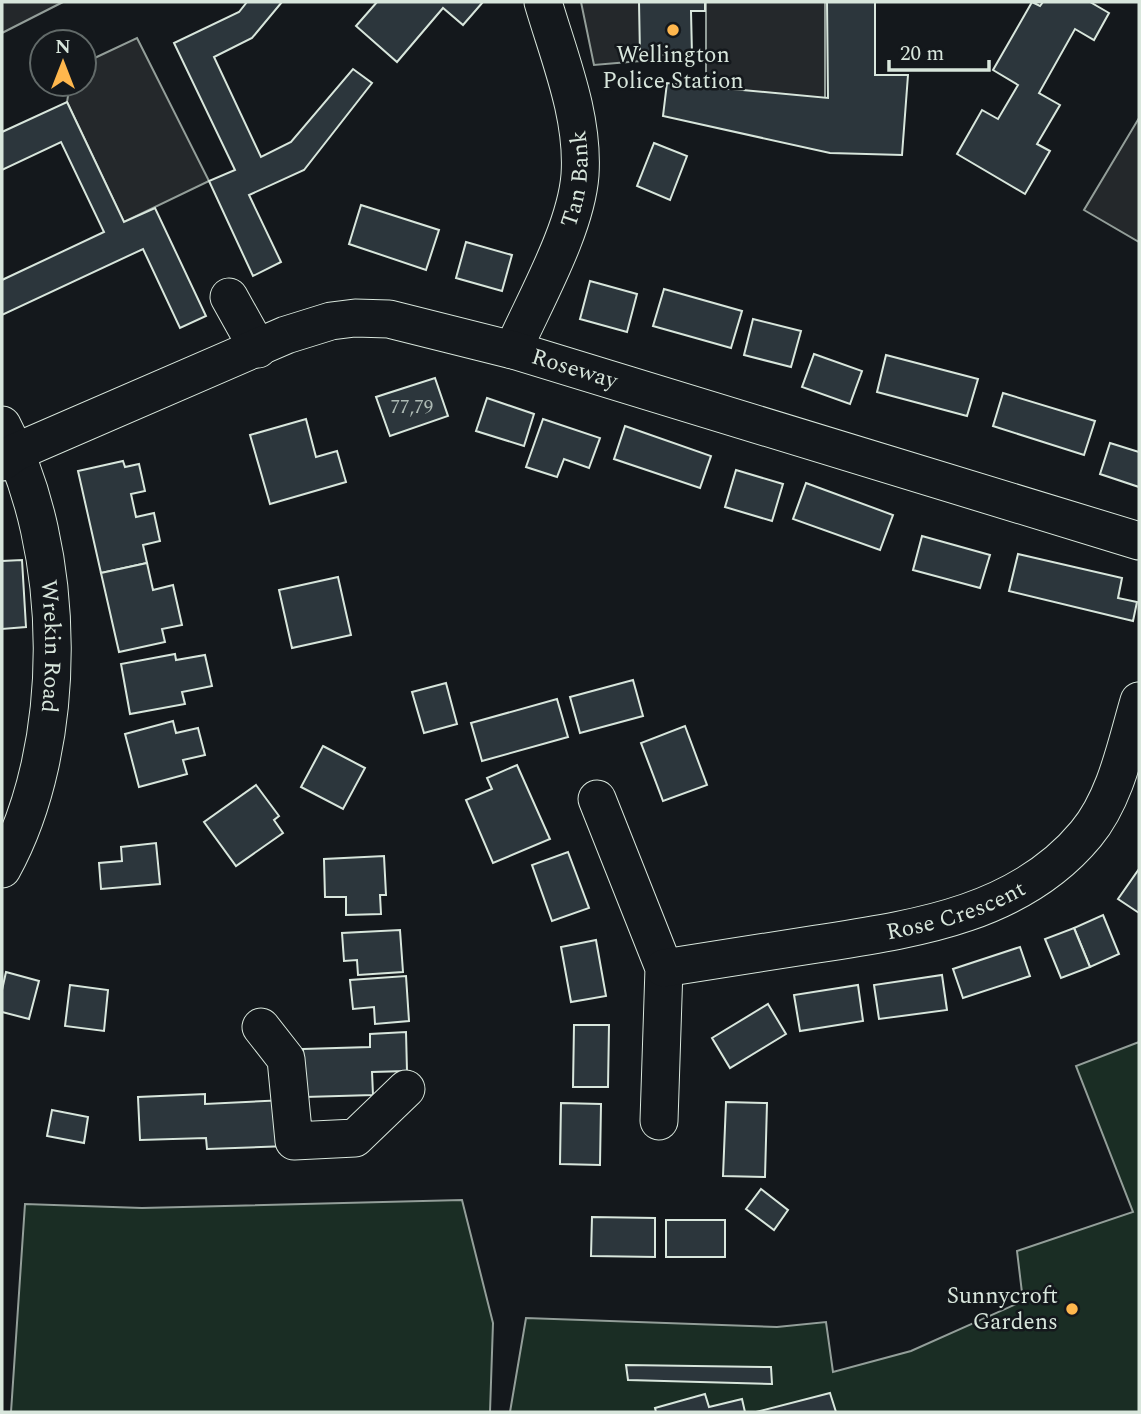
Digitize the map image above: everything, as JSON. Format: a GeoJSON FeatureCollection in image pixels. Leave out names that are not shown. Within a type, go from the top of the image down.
{"type":"FeatureCollection","features":[{"type":"Feature","properties":{"kind":"street","name":"Tan Bank"},"geometry":{"type":"LineString","coordinates":[[513,351],[566,230],[575,204],[580,174],[573,104],[544,2]]}},
{"type":"Feature","properties":{"kind":"street"},"geometry":{"type":"LineString","coordinates":[[229,298],[258,349]]}},
{"type":"Feature","properties":{"kind":"street","name":"Roseway"},"geometry":{"type":"LineString","coordinates":[[7,446],[319,324],[355,317],[389,319],[513,351],[1139,541]]}},
{"type":"Feature","properties":{"kind":"street","name":"Wrekin Road"},"geometry":{"type":"LineString","coordinates":[[2,869],[16,842],[35,790],[51,696],[53,625],[40,536],[7,446]]}},
{"type":"Feature","properties":{"kind":"street","name":"Rose Crescent"},"geometry":{"type":"LineString","coordinates":[[664,968],[904,931],[960,916],[1004,899],[1048,873],[1087,833],[1113,786],[1139,701]]}},
{"type":"Feature","properties":{"kind":"street"},"geometry":{"type":"LineString","coordinates":[[597,799],[664,968],[659,1121]]}},
{"type":"Feature","properties":{"kind":"street"},"geometry":{"type":"LineString","coordinates":[[261,1027],[286,1059],[294,1141],[355,1138],[406,1089]]}},
{"type":"Feature","properties":{"kind":"green space","name":"Sunnycroft Gardens"},"geometry":{"type":"Polygon","coordinates":[[[1139,1042],[1139,1412],[510,1412],[526,1318],[777,1327],[826,1322],[833,1372],[911,1351],[1023,1301],[1017,1251],[1133,1212],[1076,1066],[1139,1042]]]}},
{"type":"Feature","properties":{"kind":"green space"},"geometry":{"type":"Polygon","coordinates":[[[462,1200],[493,1323],[490,1412],[11,1412],[25,1204],[142,1208],[462,1200]]]}},
{"type":"Feature","properties":{"kind":"shaded area"},"geometry":{"type":"Polygon","coordinates":[[[2,2],[63,2],[2,33],[2,2]]]}},
{"type":"Feature","properties":{"kind":"shaded area"},"geometry":{"type":"Polygon","coordinates":[[[581,2],[640,2],[640,61],[594,65],[581,2]]]}},
{"type":"Feature","properties":{"kind":"shaded area"},"geometry":{"type":"Polygon","coordinates":[[[706,2],[825,2],[825,119],[706,91],[706,2]]]}},
{"type":"Feature","properties":{"kind":"shaded area"},"geometry":{"type":"Polygon","coordinates":[[[137,38],[209,181],[124,222],[67,102],[68,98],[98,98],[98,56],[137,38]]]}},
{"type":"Feature","properties":{"kind":"shaded area"},"geometry":{"type":"Polygon","coordinates":[[[1139,118],[1139,242],[1084,210],[1139,118]]]}},
{"type":"Feature","properties":{"kind":"building"},"geometry":{"type":"Polygon","coordinates":[[[247,2],[282,2],[252,38],[214,57],[261,157],[291,142],[353,69],[372,83],[304,170],[249,195],[281,262],[253,276],[209,181],[235,170],[174,43],[239,12],[247,2]]]}},
{"type":"Feature","properties":{"kind":"building"},"geometry":{"type":"Polygon","coordinates":[[[377,2],[483,2],[463,25],[443,8],[397,62],[356,26],[377,2]]]}},
{"type":"Feature","properties":{"kind":"building"},"geometry":{"type":"Polygon","coordinates":[[[639,2],[705,2],[705,11],[691,11],[692,55],[640,55],[639,2]]]}},
{"type":"Feature","properties":{"kind":"building"},"geometry":{"type":"Polygon","coordinates":[[[827,2],[875,2],[875,75],[908,75],[902,155],[830,153],[663,116],[667,83],[828,98],[827,2]]]}},
{"type":"Feature","properties":{"kind":"building"},"geometry":{"type":"Polygon","coordinates":[[[1032,2],[1040,6],[1043,2],[1090,2],[1109,13],[1094,40],[1075,29],[1039,93],[1060,105],[1037,144],[1050,151],[1025,194],[957,154],[982,110],[998,119],[1018,85],[993,70],[1032,2]]]}},
{"type":"Feature","properties":{"kind":"building"},"geometry":{"type":"Polygon","coordinates":[[[67,102],[124,222],[155,208],[206,316],[180,328],[143,249],[2,315],[2,280],[104,232],[61,142],[2,170],[2,132],[67,102]]]}},
{"type":"Feature","properties":{"kind":"building"},"geometry":{"type":"Polygon","coordinates":[[[654,143],[687,156],[670,200],[637,186],[654,143]]]}},
{"type":"Feature","properties":{"kind":"building"},"geometry":{"type":"Polygon","coordinates":[[[361,205],[439,230],[426,270],[349,244],[361,205]]]}},
{"type":"Feature","properties":{"kind":"building"},"geometry":{"type":"Polygon","coordinates":[[[466,242],[512,255],[502,291],[456,278],[466,242]]]}},
{"type":"Feature","properties":{"kind":"building"},"geometry":{"type":"Polygon","coordinates":[[[590,281],[637,294],[627,332],[580,319],[590,281]]]}},
{"type":"Feature","properties":{"kind":"building"},"geometry":{"type":"Polygon","coordinates":[[[664,289],[742,311],[731,348],[653,326],[664,289]]]}},
{"type":"Feature","properties":{"kind":"building"},"geometry":{"type":"Polygon","coordinates":[[[753,319],[801,331],[791,367],[744,355],[753,319]]]}},
{"type":"Feature","properties":{"kind":"building"},"geometry":{"type":"Polygon","coordinates":[[[814,354],[862,371],[850,404],[802,387],[814,354]]]}},
{"type":"Feature","properties":{"kind":"building"},"geometry":{"type":"Polygon","coordinates":[[[886,355],[978,379],[967,416],[877,392],[886,355]]]}},
{"type":"Feature","properties":{"kind":"building"},"geometry":{"type":"Polygon","coordinates":[[[435,378],[448,416],[390,436],[376,397],[435,378]]]}},
{"type":"Feature","properties":{"kind":"building"},"geometry":{"type":"Polygon","coordinates":[[[1003,393],[1095,421],[1084,455],[993,426],[1003,393]]]}},
{"type":"Feature","properties":{"kind":"building"},"geometry":{"type":"Polygon","coordinates":[[[487,398],[534,414],[524,446],[476,431],[487,398]]]}},
{"type":"Feature","properties":{"kind":"building"},"geometry":{"type":"Polygon","coordinates":[[[306,419],[316,457],[337,451],[346,482],[270,504],[250,435],[306,419]]]}},
{"type":"Feature","properties":{"kind":"building"},"geometry":{"type":"Polygon","coordinates":[[[543,419],[600,438],[589,468],[564,459],[557,477],[526,467],[543,419]]]}},
{"type":"Feature","properties":{"kind":"building"},"geometry":{"type":"Polygon","coordinates":[[[625,426],[711,456],[700,488],[614,459],[625,426]]]}},
{"type":"Feature","properties":{"kind":"building"},"geometry":{"type":"Polygon","coordinates":[[[1110,443],[1139,452],[1139,487],[1100,474],[1110,443]]]}},
{"type":"Feature","properties":{"kind":"building"},"geometry":{"type":"Polygon","coordinates":[[[123,461],[125,467],[139,464],[145,491],[131,494],[136,517],[154,513],[160,541],[143,545],[147,563],[101,573],[78,471],[123,461]]]}},
{"type":"Feature","properties":{"kind":"building"},"geometry":{"type":"Polygon","coordinates":[[[736,470],[783,484],[772,521],[725,507],[736,470]]]}},
{"type":"Feature","properties":{"kind":"building"},"geometry":{"type":"Polygon","coordinates":[[[806,483],[893,515],[880,550],[793,519],[806,483]]]}},
{"type":"Feature","properties":{"kind":"building"},"geometry":{"type":"Polygon","coordinates":[[[922,536],[990,555],[980,588],[913,570],[922,536]]]}},
{"type":"Feature","properties":{"kind":"building"},"geometry":{"type":"Polygon","coordinates":[[[1018,554],[1122,578],[1118,598],[1137,602],[1133,621],[1009,591],[1018,554]]]}},
{"type":"Feature","properties":{"kind":"building"},"geometry":{"type":"Polygon","coordinates":[[[22,560],[26,627],[2,629],[2,561],[22,560]]]}},
{"type":"Feature","properties":{"kind":"building"},"geometry":{"type":"Polygon","coordinates":[[[147,563],[153,590],[173,585],[182,625],[162,629],[165,642],[119,652],[101,573],[147,563]]]}},
{"type":"Feature","properties":{"kind":"building"},"geometry":{"type":"Polygon","coordinates":[[[338,577],[351,635],[292,648],[279,590],[338,577]]]}},
{"type":"Feature","properties":{"kind":"building"},"geometry":{"type":"Polygon","coordinates":[[[175,654],[176,660],[205,655],[212,686],[182,692],[185,704],[130,714],[121,664],[175,654]]]}},
{"type":"Feature","properties":{"kind":"building"},"geometry":{"type":"Polygon","coordinates":[[[633,680],[643,716],[580,733],[570,697],[633,680]]]}},
{"type":"Feature","properties":{"kind":"building"},"geometry":{"type":"Polygon","coordinates":[[[446,683],[457,724],[424,733],[412,692],[446,683]]]}},
{"type":"Feature","properties":{"kind":"building"},"geometry":{"type":"Polygon","coordinates":[[[557,699],[568,737],[482,761],[471,723],[557,699]]]}},
{"type":"Feature","properties":{"kind":"building"},"geometry":{"type":"Polygon","coordinates":[[[173,721],[176,733],[198,728],[205,755],[183,760],[187,774],[139,787],[125,734],[173,721]]]}},
{"type":"Feature","properties":{"kind":"building"},"geometry":{"type":"Polygon","coordinates":[[[685,726],[707,785],[663,801],[641,743],[685,726]]]}},
{"type":"Feature","properties":{"kind":"building"},"geometry":{"type":"Polygon","coordinates":[[[323,746],[365,768],[343,809],[301,787],[323,746]]]}},
{"type":"Feature","properties":{"kind":"building"},"geometry":{"type":"Polygon","coordinates":[[[517,765],[550,839],[493,863],[466,800],[492,789],[487,778],[517,765]]]}},
{"type":"Feature","properties":{"kind":"building"},"geometry":{"type":"Polygon","coordinates":[[[256,785],[279,816],[274,820],[283,833],[236,866],[204,822],[256,785]]]}},
{"type":"Feature","properties":{"kind":"building"},"geometry":{"type":"Polygon","coordinates":[[[156,843],[160,884],[101,889],[99,863],[122,861],[121,847],[156,843]]]}},
{"type":"Feature","properties":{"kind":"building"},"geometry":{"type":"Polygon","coordinates":[[[568,852],[589,908],[552,921],[532,865],[568,852]]]}},
{"type":"Feature","properties":{"kind":"building"},"geometry":{"type":"Polygon","coordinates":[[[384,856],[386,895],[380,895],[381,914],[346,915],[346,897],[325,897],[324,859],[384,856]]]}},
{"type":"Feature","properties":{"kind":"building"},"geometry":{"type":"Polygon","coordinates":[[[1139,869],[1139,913],[1118,899],[1139,869]]]}},
{"type":"Feature","properties":{"kind":"building"},"geometry":{"type":"Polygon","coordinates":[[[1103,915],[1119,954],[1090,967],[1074,928],[1103,915]]]}},
{"type":"Feature","properties":{"kind":"building"},"geometry":{"type":"Polygon","coordinates":[[[1074,928],[1090,967],[1061,978],[1045,939],[1074,928]]]}},
{"type":"Feature","properties":{"kind":"building"},"geometry":{"type":"Polygon","coordinates":[[[400,930],[403,972],[358,975],[357,960],[344,961],[342,933],[400,930]]]}},
{"type":"Feature","properties":{"kind":"building"},"geometry":{"type":"Polygon","coordinates":[[[596,940],[606,996],[571,1002],[561,947],[596,940]]]}},
{"type":"Feature","properties":{"kind":"building"},"geometry":{"type":"Polygon","coordinates":[[[1020,947],[1030,976],[963,998],[953,969],[1020,947]]]}},
{"type":"Feature","properties":{"kind":"building"},"geometry":{"type":"Polygon","coordinates":[[[6,972],[39,981],[29,1019],[2,1012],[2,990],[6,972]]]}},
{"type":"Feature","properties":{"kind":"building"},"geometry":{"type":"Polygon","coordinates":[[[942,975],[947,1010],[879,1019],[874,985],[942,975]]]}},
{"type":"Feature","properties":{"kind":"building"},"geometry":{"type":"Polygon","coordinates":[[[406,976],[409,1021],[375,1024],[374,1007],[353,1009],[350,980],[406,976]]]}},
{"type":"Feature","properties":{"kind":"building"},"geometry":{"type":"Polygon","coordinates":[[[70,985],[108,990],[104,1031],[65,1026],[70,985]]]}},
{"type":"Feature","properties":{"kind":"building"},"geometry":{"type":"Polygon","coordinates":[[[858,985],[863,1021],[800,1031],[794,995],[858,985]]]}},
{"type":"Feature","properties":{"kind":"building"},"geometry":{"type":"Polygon","coordinates":[[[768,1004],[786,1034],[730,1068],[712,1038],[768,1004]]]}},
{"type":"Feature","properties":{"kind":"building"},"geometry":{"type":"Polygon","coordinates":[[[574,1025],[609,1025],[608,1087],[573,1087],[574,1025]]]}},
{"type":"Feature","properties":{"kind":"building"},"geometry":{"type":"Polygon","coordinates":[[[406,1032],[407,1071],[372,1072],[373,1095],[305,1097],[303,1049],[370,1047],[370,1034],[406,1032]]]}},
{"type":"Feature","properties":{"kind":"building"},"geometry":{"type":"Polygon","coordinates":[[[205,1094],[205,1104],[286,1100],[288,1146],[207,1149],[206,1138],[140,1140],[138,1097],[205,1094]]]}},
{"type":"Feature","properties":{"kind":"building"},"geometry":{"type":"Polygon","coordinates":[[[726,1102],[767,1103],[765,1177],[723,1176],[726,1102]]]}},
{"type":"Feature","properties":{"kind":"building"},"geometry":{"type":"Polygon","coordinates":[[[561,1103],[601,1104],[600,1165],[560,1164],[561,1103]]]}},
{"type":"Feature","properties":{"kind":"building"},"geometry":{"type":"Polygon","coordinates":[[[52,1110],[88,1117],[84,1143],[47,1136],[52,1110]]]}},
{"type":"Feature","properties":{"kind":"building"},"geometry":{"type":"Polygon","coordinates":[[[761,1189],[788,1210],[774,1230],[746,1209],[761,1189]]]}},
{"type":"Feature","properties":{"kind":"building"},"geometry":{"type":"Polygon","coordinates":[[[592,1217],[655,1218],[655,1257],[591,1256],[592,1217]]]}},
{"type":"Feature","properties":{"kind":"building"},"geometry":{"type":"Polygon","coordinates":[[[666,1220],[725,1220],[725,1257],[666,1257],[666,1220]]]}},
{"type":"Feature","properties":{"kind":"building"},"geometry":{"type":"Polygon","coordinates":[[[626,1365],[771,1367],[772,1384],[628,1380],[626,1365]]]}},
{"type":"Feature","properties":{"kind":"building"},"geometry":{"type":"Polygon","coordinates":[[[830,1393],[836,1412],[756,1412],[830,1393]]]}},
{"type":"Feature","properties":{"kind":"building"},"geometry":{"type":"Polygon","coordinates":[[[705,1394],[709,1407],[742,1399],[745,1412],[656,1412],[655,1408],[705,1394]]]}},
{"type":"Feature","properties":{"kind":"place","name":"Wellington Police Station"},"geometry":{"type":"Point","coordinates":[673,30]}},
{"type":"Feature","properties":{"kind":"place","name":"Sunnycroft Gardens"},"geometry":{"type":"Point","coordinates":[1072,1309]}}]}
